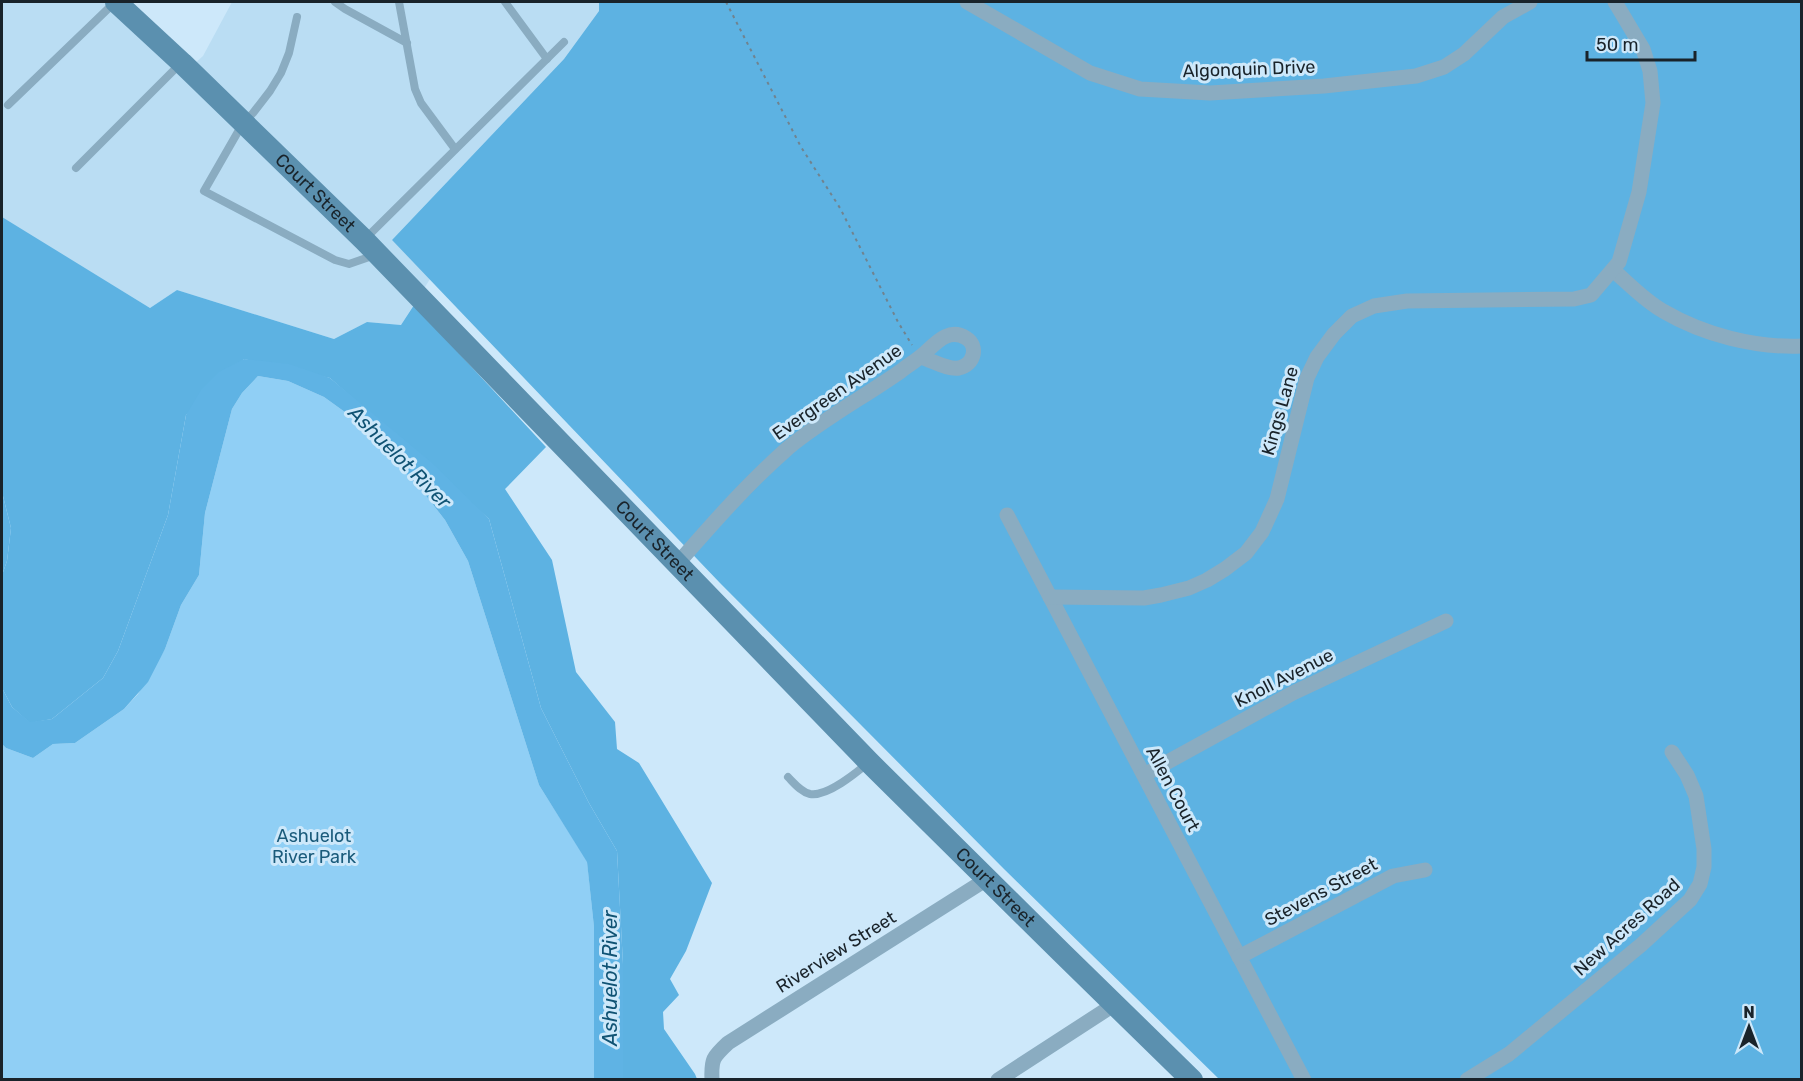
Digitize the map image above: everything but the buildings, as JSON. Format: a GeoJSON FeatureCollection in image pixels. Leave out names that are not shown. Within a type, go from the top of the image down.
{"type":"FeatureCollection","features":[{"type":"Feature","properties":{"kind":"main road","name":"Court Street"},"geometry":{"type":"LineString","coordinates":[[116,2],[182,63],[370,247],[869,762],[1192,1080]]}},
{"type":"Feature","properties":{"kind":"street","name":"Algonquin Drive"},"geometry":{"type":"LineString","coordinates":[[968,2],[1090,73],[1140,89],[1210,93],[1324,86],[1416,76],[1444,67],[1464,54],[1503,17],[1530,2]]}},
{"type":"Feature","properties":{"kind":"street","name":"Kings Lane"},"geometry":{"type":"LineString","coordinates":[[1050,597],[1144,598],[1161,595],[1189,588],[1207,580],[1246,553],[1262,532],[1277,498],[1307,378],[1317,357],[1334,334],[1352,316],[1374,306],[1407,301],[1574,299],[1591,295],[1619,262],[1639,192],[1653,103],[1650,71],[1643,49],[1615,2]]}},
{"type":"Feature","properties":{"kind":"street"},"geometry":{"type":"LineString","coordinates":[[1613,270],[1661,310],[1692,326],[1752,343],[1802,346]]}},
{"type":"Feature","properties":{"kind":"street","name":"Evergreen Avenue"},"geometry":{"type":"LineString","coordinates":[[678,563],[718,516],[789,448],[813,429],[920,357]]}},
{"type":"Feature","properties":{"kind":"street","name":"Allen Court"},"geometry":{"type":"LineString","coordinates":[[1007,515],[1304,1080]]}},
{"type":"Feature","properties":{"kind":"street","name":"Knoll Avenue"},"geometry":{"type":"LineString","coordinates":[[1144,776],[1293,693],[1446,621]]}},
{"type":"Feature","properties":{"kind":"street","name":"New Acres Road"},"geometry":{"type":"LineString","coordinates":[[1467,1080],[1509,1054],[1641,945],[1690,900],[1700,884],[1704,867],[1704,849],[1696,796],[1687,775],[1672,752]]}},
{"type":"Feature","properties":{"kind":"street","name":"Stevens Street"},"geometry":{"type":"LineString","coordinates":[[1239,957],[1393,876],[1425,870]]}},
{"type":"Feature","properties":{"kind":"street","name":"Riverview Street"},"geometry":{"type":"LineString","coordinates":[[712,1080],[711,1064],[717,1053],[728,1042],[987,879]]}},
{"type":"Feature","properties":{"kind":"street"},"geometry":{"type":"LineString","coordinates":[[998,1080],[1114,1004]]}},
{"type":"Feature","properties":{"kind":"lane"},"geometry":{"type":"LineString","coordinates":[[8,105],[116,2]]}},
{"type":"Feature","properties":{"kind":"lane"},"geometry":{"type":"LineString","coordinates":[[335,2],[407,43]]}},
{"type":"Feature","properties":{"kind":"lane"},"geometry":{"type":"LineString","coordinates":[[399,2],[415,89],[421,103],[455,149]]}},
{"type":"Feature","properties":{"kind":"lane"},"geometry":{"type":"LineString","coordinates":[[505,2],[547,59]]}},
{"type":"Feature","properties":{"kind":"lane"},"geometry":{"type":"LineString","coordinates":[[297,17],[289,53],[281,73],[270,91],[243,123],[204,191],[335,260],[349,264],[370,247],[455,149],[564,42]]}},
{"type":"Feature","properties":{"kind":"lane"},"geometry":{"type":"LineString","coordinates":[[76,168],[182,63]]}},
{"type":"Feature","properties":{"kind":"lane"},"geometry":{"type":"LineString","coordinates":[[788,777],[800,789],[810,794],[820,793],[853,776],[869,762]]}},
{"type":"Feature","properties":{"kind":"path"},"geometry":{"type":"LineString","coordinates":[[726,2],[801,147],[840,208],[898,322],[920,357]]}},
{"type":"Feature","properties":{"kind":"shaded area"},"geometry":{"type":"Polygon","coordinates":[[[2,2],[106,2],[182,75],[203,56],[232,2],[599,2],[599,11],[564,59],[392,240],[430,279],[401,325],[367,322],[334,339],[177,290],[150,308],[2,218],[2,2]]]}},
{"type":"Feature","properties":{"kind":"shaded area"},"geometry":{"type":"Polygon","coordinates":[[[599,2],[1801,2],[1801,1079],[1219,1079],[1004,869],[720,583],[392,240],[564,59],[599,11],[599,2]]]}},
{"type":"Feature","properties":{"kind":"shaded area"},"geometry":{"type":"Polygon","coordinates":[[[2,217],[150,308],[177,290],[334,339],[367,322],[401,325],[414,305],[546,447],[505,489],[552,560],[576,672],[615,722],[617,749],[639,763],[712,883],[686,951],[670,979],[679,995],[663,1012],[664,1029],[697,1079],[623,1079],[623,964],[617,851],[589,803],[541,708],[489,519],[330,378],[244,359],[186,415],[168,515],[118,651],[103,678],[52,719],[30,723],[12,707],[2,688],[2,575],[7,561],[11,528],[2,492],[2,217]]]}},
{"type":"Feature","properties":{"kind":"green space","name":"Ashuelot River Park"},"geometry":{"type":"Polygon","coordinates":[[[258,376],[288,381],[324,397],[349,415],[390,455],[427,497],[445,520],[468,561],[539,785],[587,861],[594,927],[594,1079],[2,1079],[2,744],[6,748],[33,758],[53,744],[75,743],[124,709],[138,694],[165,649],[181,605],[199,575],[205,513],[232,409],[242,393],[258,376]]]}},
{"type":"Feature","properties":{"kind":"water","name":"Ashuelot River"},"geometry":{"type":"Polygon","coordinates":[[[244,359],[289,364],[330,378],[431,462],[489,519],[541,708],[589,803],[617,851],[623,964],[623,1079],[594,1079],[594,927],[587,862],[539,785],[468,561],[445,520],[427,497],[390,455],[349,415],[324,397],[288,381],[258,376],[242,393],[232,409],[205,513],[199,575],[181,605],[165,649],[148,682],[124,709],[75,743],[53,744],[33,758],[6,748],[2,744],[2,688],[12,707],[30,722],[52,719],[103,678],[118,651],[168,515],[186,415],[201,390],[219,372],[244,359]]]}},
{"type":"Feature","properties":{"kind":"water"},"geometry":{"type":"Polygon","coordinates":[[[2,492],[11,528],[7,561],[2,575],[2,492]]]}}]}
